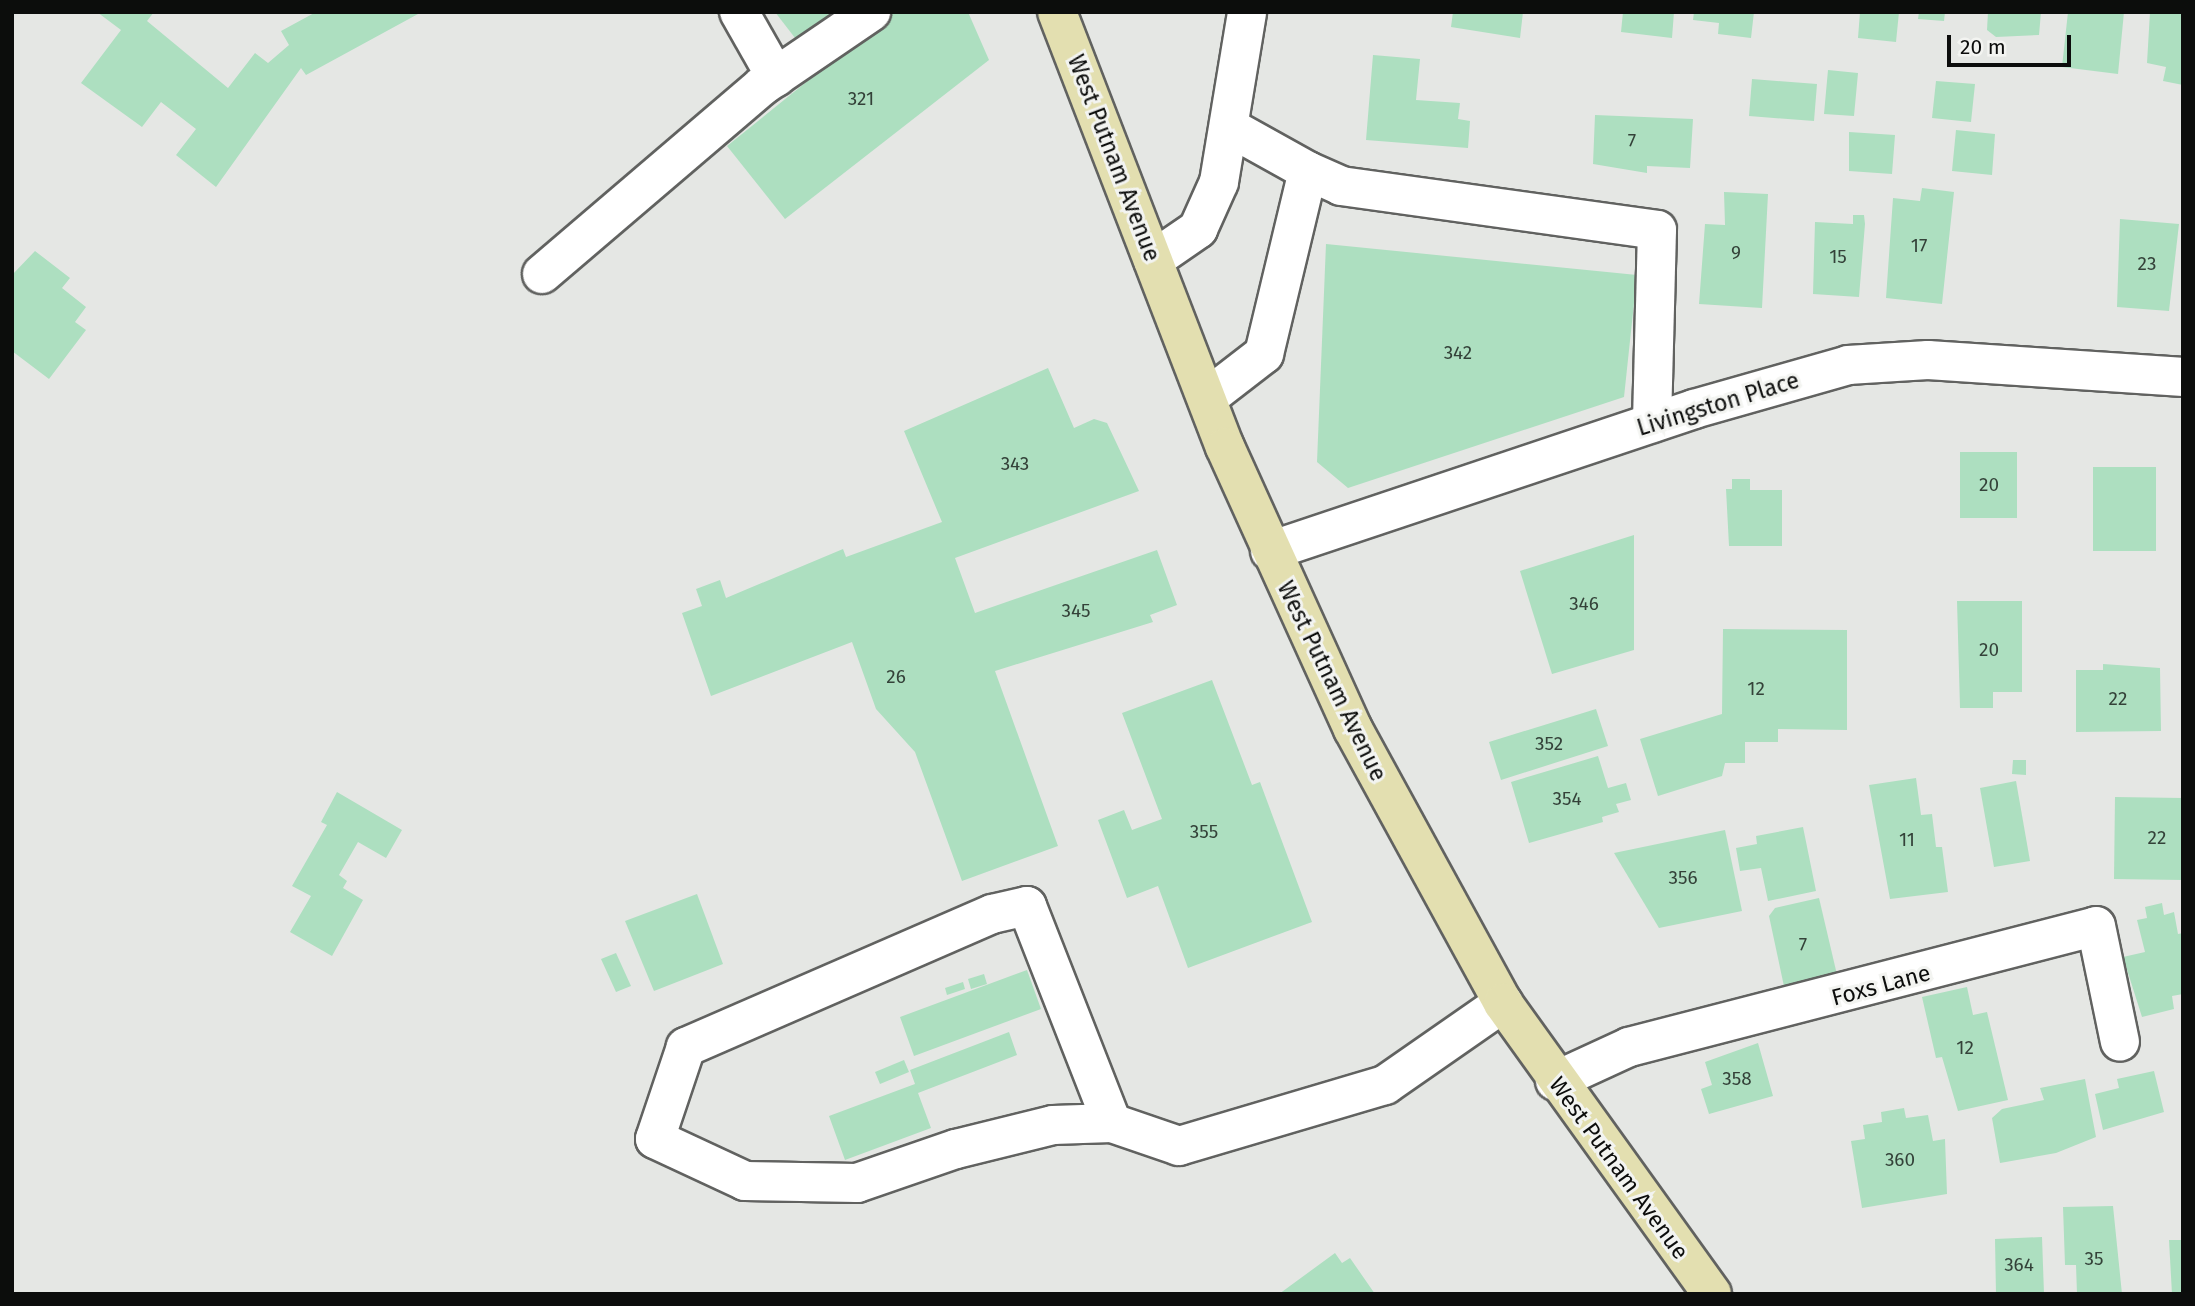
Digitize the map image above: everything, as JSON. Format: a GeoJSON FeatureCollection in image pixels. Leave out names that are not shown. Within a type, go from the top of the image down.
{"type":"FeatureCollection","features":[{"type":"Feature","properties":{"kind":"main road","name":"West Putnam Avenue"},"geometry":{"type":"LineString","coordinates":[[1058,12],[1207,398],[1270,551],[1353,729],[1503,1003],[1556,1081],[1712,1294]]}},
{"type":"Feature","properties":{"kind":"street"},"geometry":{"type":"LineString","coordinates":[[739,12],[776,77]]}},
{"type":"Feature","properties":{"kind":"street"},"geometry":{"type":"LineString","coordinates":[[542,274],[776,77],[871,12]]}},
{"type":"Feature","properties":{"kind":"street"},"geometry":{"type":"LineString","coordinates":[[1153,260],[1198,229],[1219,182],[1247,12]]}},
{"type":"Feature","properties":{"kind":"street"},"geometry":{"type":"LineString","coordinates":[[1229,127],[1308,171],[1341,186],[1657,230],[1652,423]]}},
{"type":"Feature","properties":{"kind":"street"},"geometry":{"type":"LineString","coordinates":[[1207,398],[1264,354],[1308,171]]}},
{"type":"Feature","properties":{"kind":"street","name":"Livingston Place"},"geometry":{"type":"LineString","coordinates":[[1270,551],[1652,423],[1848,365],[1927,360],[2183,377]]}},
{"type":"Feature","properties":{"kind":"street"},"geometry":{"type":"LineString","coordinates":[[1112,1123],[1027,906],[992,914],[686,1047],[655,1139],[745,1181],[857,1184],[956,1149],[1053,1125],[1112,1123],[1179,1146],[1385,1085],[1503,1003]]}},
{"type":"Feature","properties":{"kind":"street","name":"Foxs Lane"},"geometry":{"type":"LineString","coordinates":[[1556,1081],[1629,1047],[2096,926],[2120,1042]]}},
{"type":"Feature","properties":{"kind":"building"},"geometry":{"type":"Polygon","coordinates":[[[97,12],[154,12],[147,21],[228,88],[255,53],[268,63],[289,45],[281,31],[316,12],[418,14],[306,75],[301,68],[216,187],[176,155],[196,129],[161,102],[142,127],[81,83],[121,30],[97,12]]]}},
{"type":"Feature","properties":{"kind":"building"},"geometry":{"type":"Polygon","coordinates":[[[775,12],[845,12],[802,47],[775,12]]]}},
{"type":"Feature","properties":{"kind":"building"},"geometry":{"type":"Polygon","coordinates":[[[893,12],[968,12],[989,60],[785,219],[727,146],[893,12]]]}},
{"type":"Feature","properties":{"kind":"building"},"geometry":{"type":"Polygon","coordinates":[[[1453,12],[1523,12],[1520,38],[1451,27],[1453,12]]]}},
{"type":"Feature","properties":{"kind":"building"},"geometry":{"type":"Polygon","coordinates":[[[1623,12],[1674,12],[1672,38],[1621,32],[1623,12]]]}},
{"type":"Feature","properties":{"kind":"building"},"geometry":{"type":"Polygon","coordinates":[[[1694,12],[1754,12],[1751,38],[1718,34],[1719,23],[1693,20],[1694,12]]]}},
{"type":"Feature","properties":{"kind":"building"},"geometry":{"type":"Polygon","coordinates":[[[1860,12],[1899,12],[1896,42],[1858,38],[1860,12]]]}},
{"type":"Feature","properties":{"kind":"building"},"geometry":{"type":"Polygon","coordinates":[[[1919,12],[1945,12],[1944,21],[1918,19],[1919,12]]]}},
{"type":"Feature","properties":{"kind":"building"},"geometry":{"type":"Polygon","coordinates":[[[1988,12],[2041,12],[2039,35],[1996,37],[1987,30],[1988,12]]]}},
{"type":"Feature","properties":{"kind":"building"},"geometry":{"type":"Polygon","coordinates":[[[2068,12],[2124,12],[2118,74],[2062,67],[2068,12]]]}},
{"type":"Feature","properties":{"kind":"building"},"geometry":{"type":"Polygon","coordinates":[[[2150,12],[2183,12],[2183,85],[2163,81],[2166,67],[2147,63],[2150,12]]]}},
{"type":"Feature","properties":{"kind":"building"},"geometry":{"type":"Polygon","coordinates":[[[1373,55],[1420,59],[1416,100],[1460,103],[1458,119],[1470,121],[1468,148],[1366,140],[1373,55]]]}},
{"type":"Feature","properties":{"kind":"building"},"geometry":{"type":"Polygon","coordinates":[[[1828,70],[1858,73],[1854,116],[1824,114],[1828,70]]]}},
{"type":"Feature","properties":{"kind":"building"},"geometry":{"type":"Polygon","coordinates":[[[1752,79],[1817,84],[1814,121],[1749,116],[1752,79]]]}},
{"type":"Feature","properties":{"kind":"building"},"geometry":{"type":"Polygon","coordinates":[[[1936,81],[1975,84],[1971,122],[1932,118],[1936,81]]]}},
{"type":"Feature","properties":{"kind":"building"},"geometry":{"type":"Polygon","coordinates":[[[1595,115],[1693,119],[1690,168],[1647,166],[1647,173],[1593,164],[1595,115]]]}},
{"type":"Feature","properties":{"kind":"building"},"geometry":{"type":"Polygon","coordinates":[[[1956,130],[1995,134],[1992,175],[1952,171],[1956,130]]]}},
{"type":"Feature","properties":{"kind":"building"},"geometry":{"type":"Polygon","coordinates":[[[1849,132],[1895,135],[1892,174],[1849,171],[1849,132]]]}},
{"type":"Feature","properties":{"kind":"building"},"geometry":{"type":"Polygon","coordinates":[[[1922,188],[1954,192],[1942,304],[1886,298],[1893,198],[1920,201],[1922,188]]]}},
{"type":"Feature","properties":{"kind":"building"},"geometry":{"type":"Polygon","coordinates":[[[1724,192],[1768,194],[1762,308],[1699,304],[1705,224],[1725,225],[1724,192]]]}},
{"type":"Feature","properties":{"kind":"building"},"geometry":{"type":"Polygon","coordinates":[[[1853,215],[1864,215],[1865,224],[1859,297],[1813,294],[1815,222],[1853,224],[1853,215]]]}},
{"type":"Feature","properties":{"kind":"building"},"geometry":{"type":"Polygon","coordinates":[[[2120,219],[2179,224],[2169,311],[2117,307],[2120,219]]]}},
{"type":"Feature","properties":{"kind":"building"},"geometry":{"type":"Polygon","coordinates":[[[1326,244],[1637,275],[1624,397],[1348,488],[1317,462],[1326,244]]]}},
{"type":"Feature","properties":{"kind":"building"},"geometry":{"type":"Polygon","coordinates":[[[35,251],[70,278],[62,288],[86,307],[75,322],[86,330],[49,379],[12,351],[12,275],[35,251]]]}},
{"type":"Feature","properties":{"kind":"building"},"geometry":{"type":"Polygon","coordinates":[[[1048,368],[1074,428],[1094,419],[1107,423],[1139,491],[955,558],[975,613],[1157,550],[1177,605],[1150,615],[1153,622],[995,671],[1058,846],[962,881],[915,752],[876,709],[852,642],[711,696],[682,613],[702,606],[696,589],[720,580],[726,598],[843,549],[846,557],[942,522],[904,431],[1048,368]]]}},
{"type":"Feature","properties":{"kind":"building"},"geometry":{"type":"Polygon","coordinates":[[[1960,452],[2017,452],[2017,518],[1960,518],[1960,452]]]}},
{"type":"Feature","properties":{"kind":"building"},"geometry":{"type":"Polygon","coordinates":[[[2093,467],[2156,467],[2156,551],[2093,551],[2093,467]]]}},
{"type":"Feature","properties":{"kind":"building"},"geometry":{"type":"Polygon","coordinates":[[[1732,479],[1750,479],[1750,490],[1782,490],[1782,546],[1729,546],[1726,489],[1732,489],[1732,479]]]}},
{"type":"Feature","properties":{"kind":"building"},"geometry":{"type":"Polygon","coordinates":[[[1634,535],[1634,650],[1552,674],[1520,571],[1634,535]]]}},
{"type":"Feature","properties":{"kind":"building"},"geometry":{"type":"Polygon","coordinates":[[[1957,601],[2022,601],[2022,692],[1993,692],[1993,708],[1960,708],[1957,601]]]}},
{"type":"Feature","properties":{"kind":"building"},"geometry":{"type":"Polygon","coordinates":[[[1723,629],[1847,630],[1847,730],[1778,729],[1778,742],[1745,742],[1745,763],[1725,763],[1722,776],[1658,796],[1640,739],[1722,714],[1723,629]]]}},
{"type":"Feature","properties":{"kind":"building"},"geometry":{"type":"Polygon","coordinates":[[[2103,664],[2160,668],[2161,731],[2076,732],[2076,670],[2103,670],[2103,664]]]}},
{"type":"Feature","properties":{"kind":"building"},"geometry":{"type":"Polygon","coordinates":[[[1212,680],[1252,785],[1260,782],[1312,922],[1188,968],[1158,886],[1127,898],[1098,820],[1124,810],[1132,830],[1162,819],[1122,713],[1212,680]]]}},
{"type":"Feature","properties":{"kind":"building"},"geometry":{"type":"Polygon","coordinates":[[[1596,709],[1608,746],[1501,780],[1489,742],[1596,709]]]}},
{"type":"Feature","properties":{"kind":"building"},"geometry":{"type":"Polygon","coordinates":[[[1598,756],[1608,788],[1626,783],[1631,800],[1616,804],[1619,812],[1602,817],[1603,822],[1529,843],[1511,782],[1598,756]]]}},
{"type":"Feature","properties":{"kind":"building"},"geometry":{"type":"Polygon","coordinates":[[[2013,760],[2026,760],[2026,775],[2012,774],[2013,760]]]}},
{"type":"Feature","properties":{"kind":"building"},"geometry":{"type":"Polygon","coordinates":[[[1916,778],[1921,815],[1932,814],[1936,847],[1942,847],[1948,892],[1890,899],[1869,785],[1916,778]]]}},
{"type":"Feature","properties":{"kind":"building"},"geometry":{"type":"Polygon","coordinates":[[[2016,781],[2030,861],[1994,867],[1980,788],[2016,781]]]}},
{"type":"Feature","properties":{"kind":"building"},"geometry":{"type":"Polygon","coordinates":[[[337,792],[402,830],[386,858],[358,842],[339,875],[347,881],[343,888],[363,900],[332,956],[290,932],[311,896],[292,886],[327,825],[321,822],[337,792]]]}},
{"type":"Feature","properties":{"kind":"building"},"geometry":{"type":"Polygon","coordinates":[[[2115,797],[2183,798],[2183,880],[2114,879],[2115,797]]]}},
{"type":"Feature","properties":{"kind":"building"},"geometry":{"type":"Polygon","coordinates":[[[1803,827],[1816,891],[1768,901],[1761,868],[1740,871],[1736,848],[1757,844],[1756,836],[1803,827]]]}},
{"type":"Feature","properties":{"kind":"building"},"geometry":{"type":"Polygon","coordinates":[[[1725,830],[1742,911],[1659,928],[1614,853],[1725,830]]]}},
{"type":"Feature","properties":{"kind":"building"},"geometry":{"type":"Polygon","coordinates":[[[697,894],[723,964],[654,991],[625,921],[697,894]]]}},
{"type":"Feature","properties":{"kind":"building"},"geometry":{"type":"Polygon","coordinates":[[[1819,898],[1838,979],[1785,991],[1769,916],[1775,908],[1819,898]]]}},
{"type":"Feature","properties":{"kind":"building"},"geometry":{"type":"Polygon","coordinates":[[[2162,903],[2164,915],[2174,912],[2178,934],[2183,933],[2183,994],[2172,996],[2174,1009],[2142,1017],[2123,957],[2145,952],[2137,920],[2147,918],[2145,907],[2162,903]]]}},
{"type":"Feature","properties":{"kind":"building"},"geometry":{"type":"Polygon","coordinates":[[[616,953],[631,986],[616,992],[601,959],[616,953]]]}},
{"type":"Feature","properties":{"kind":"building"},"geometry":{"type":"Polygon","coordinates":[[[1027,970],[1041,1009],[914,1056],[900,1017],[1027,970]]]}},
{"type":"Feature","properties":{"kind":"building"},"geometry":{"type":"Polygon","coordinates":[[[984,974],[987,984],[971,989],[968,979],[984,974]]]}},
{"type":"Feature","properties":{"kind":"building"},"geometry":{"type":"Polygon","coordinates":[[[963,982],[965,989],[947,995],[945,988],[963,982]]]}},
{"type":"Feature","properties":{"kind":"building"},"geometry":{"type":"Polygon","coordinates":[[[1967,987],[1973,1015],[1987,1012],[2008,1100],[1958,1111],[1942,1057],[1936,1058],[1922,997],[1967,987]]]}},
{"type":"Feature","properties":{"kind":"building"},"geometry":{"type":"Polygon","coordinates":[[[1009,1032],[1017,1055],[918,1093],[931,1128],[845,1160],[829,1116],[915,1084],[910,1070],[1009,1032]]]}},
{"type":"Feature","properties":{"kind":"building"},"geometry":{"type":"Polygon","coordinates":[[[1758,1043],[1773,1096],[1709,1114],[1701,1089],[1712,1085],[1705,1062],[1758,1043]]]}},
{"type":"Feature","properties":{"kind":"building"},"geometry":{"type":"Polygon","coordinates":[[[904,1060],[909,1072],[880,1084],[875,1072],[904,1060]]]}},
{"type":"Feature","properties":{"kind":"building"},"geometry":{"type":"Polygon","coordinates":[[[2154,1071],[2164,1112],[2103,1130],[2095,1094],[2119,1088],[2117,1079],[2154,1071]]]}},
{"type":"Feature","properties":{"kind":"building"},"geometry":{"type":"Polygon","coordinates":[[[2085,1079],[2096,1137],[2056,1153],[2000,1163],[1992,1118],[2002,1109],[2044,1100],[2040,1088],[2085,1079]]]}},
{"type":"Feature","properties":{"kind":"building"},"geometry":{"type":"Polygon","coordinates":[[[1904,1108],[1906,1118],[1928,1115],[1933,1141],[1945,1139],[1947,1194],[1862,1208],[1851,1141],[1865,1139],[1863,1125],[1882,1122],[1881,1112],[1904,1108]]]}},
{"type":"Feature","properties":{"kind":"building"},"geometry":{"type":"Polygon","coordinates":[[[2113,1206],[2122,1294],[2077,1294],[2076,1265],[2065,1265],[2063,1207],[2113,1206]]]}},
{"type":"Feature","properties":{"kind":"building"},"geometry":{"type":"Polygon","coordinates":[[[2042,1237],[2044,1294],[1996,1294],[1995,1239],[2042,1237]]]}},
{"type":"Feature","properties":{"kind":"building"},"geometry":{"type":"Polygon","coordinates":[[[2169,1240],[2183,1240],[2183,1294],[2172,1294],[2169,1240]]]}},
{"type":"Feature","properties":{"kind":"building"},"geometry":{"type":"Polygon","coordinates":[[[1335,1253],[1342,1263],[1350,1258],[1375,1294],[1279,1294],[1335,1253]]]}}]}
